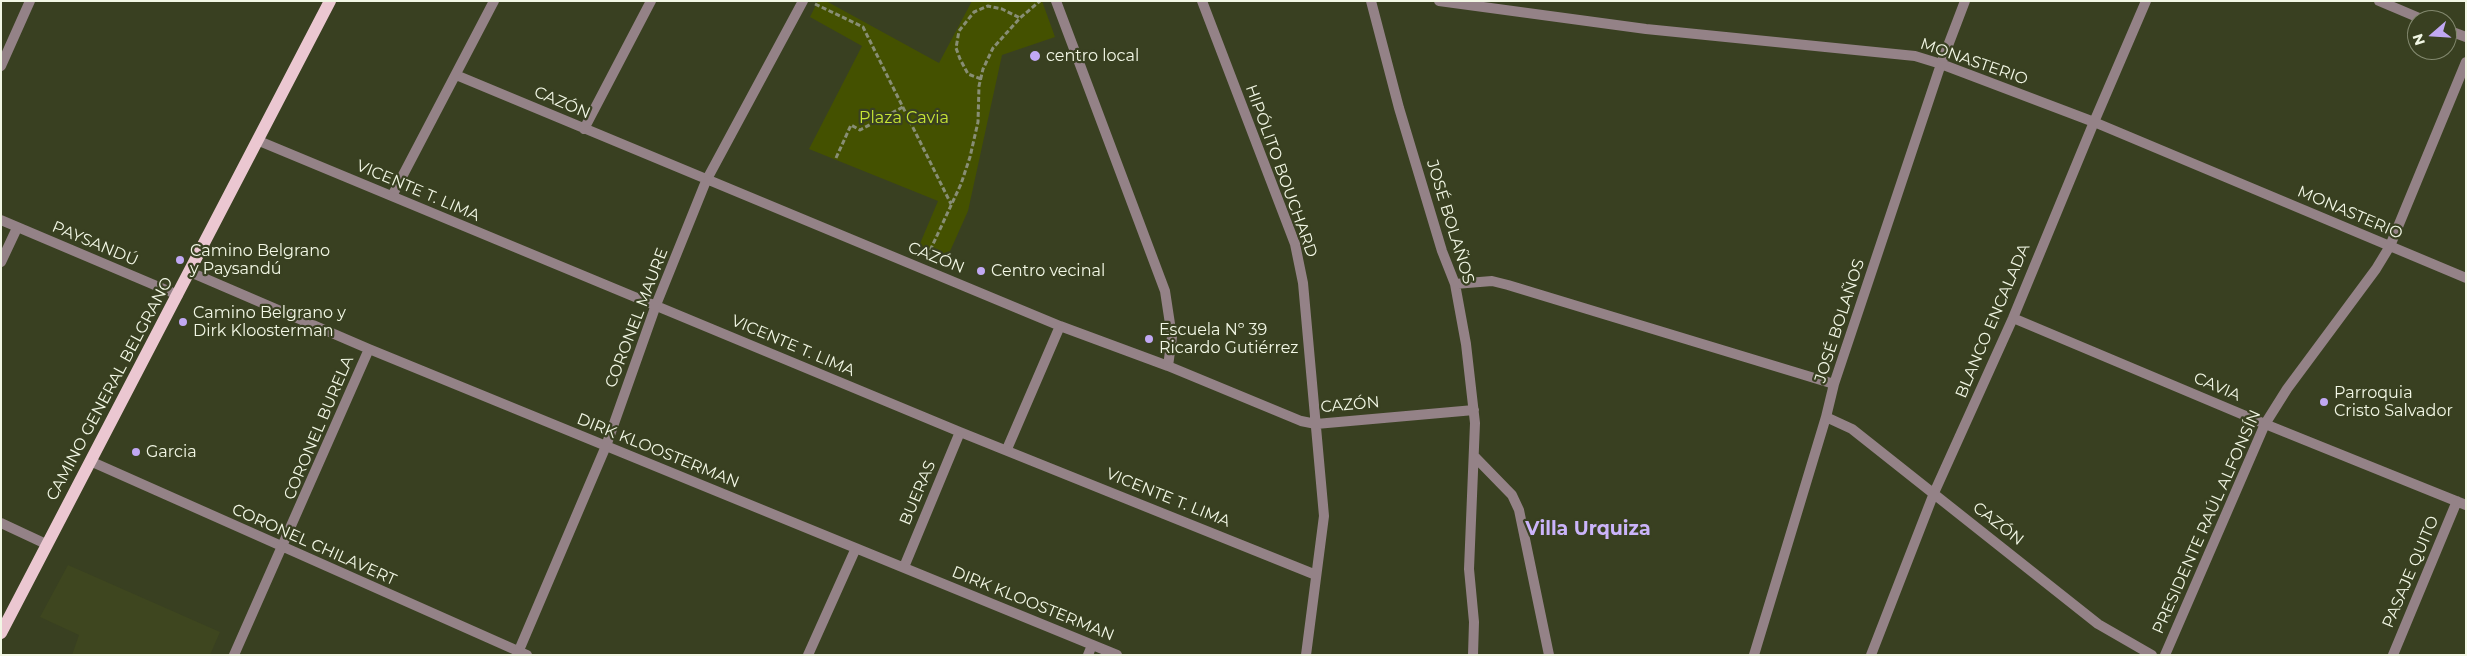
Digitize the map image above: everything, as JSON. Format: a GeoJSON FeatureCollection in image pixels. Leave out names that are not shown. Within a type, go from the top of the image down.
{"type":"FeatureCollection","features":[{"type":"Feature","properties":{"kind":"main road","name":"CAMINO GENERAL BELGRANO"},"geometry":{"type":"LineString","coordinates":[[1,632],[330,1]]}},
{"type":"Feature","properties":{"kind":"street"},"geometry":{"type":"LineString","coordinates":[[1,66],[30,1]]}},
{"type":"Feature","properties":{"kind":"street"},"geometry":{"type":"LineString","coordinates":[[392,196],[494,1]]}},
{"type":"Feature","properties":{"kind":"street"},"geometry":{"type":"LineString","coordinates":[[584,129],[651,1]]}},
{"type":"Feature","properties":{"kind":"street","name":"CORONEL MAURE"},"geometry":{"type":"LineString","coordinates":[[521,654],[606,446],[656,305],[706,181],[804,1]]}},
{"type":"Feature","properties":{"kind":"street"},"geometry":{"type":"LineString","coordinates":[[1056,1],[1165,292],[1172,337],[1168,366]]}},
{"type":"Feature","properties":{"kind":"street","name":"HIPÓLITO BOUCHARD"},"geometry":{"type":"LineString","coordinates":[[1202,1],[1295,244],[1303,283],[1324,516],[1306,655]]}},
{"type":"Feature","properties":{"kind":"street","name":"JOSÉ BOLAÑOS"},"geometry":{"type":"LineString","coordinates":[[1371,1],[1399,108],[1442,251],[1455,284],[1474,410],[1469,570],[1474,622],[1473,655]]}},
{"type":"Feature","properties":{"kind":"street","name":"MONASTERIO"},"geometry":{"type":"LineString","coordinates":[[1439,1],[1500,5],[1646,29],[1915,56],[2094,122],[2466,278]]}},
{"type":"Feature","properties":{"kind":"street","name":"JOSÉ BOLAÑOS"},"geometry":{"type":"LineString","coordinates":[[1754,655],[1826,417],[1834,384],[1941,64],[1965,1]]}},
{"type":"Feature","properties":{"kind":"street","name":"BLANCO ENCALADA"},"geometry":{"type":"LineString","coordinates":[[1871,655],[1934,493],[2013,318],[2146,1]]}},
{"type":"Feature","properties":{"kind":"street"},"geometry":{"type":"LineString","coordinates":[[2380,1],[2407,13]]}},
{"type":"Feature","properties":{"kind":"street","name":"PRESIDENTE RAÚL ALFONSÍN"},"geometry":{"type":"LineString","coordinates":[[2164,655],[2265,424],[2287,389],[2376,269],[2390,246],[2466,62]]}},
{"type":"Feature","properties":{"kind":"street","name":"CAZÓN"},"geometry":{"type":"LineString","coordinates":[[456,75],[706,181],[1060,326],[1168,366],[1301,421],[1316,424],[1474,410]]}},
{"type":"Feature","properties":{"kind":"street","name":"VICENTE T. LIMA"},"geometry":{"type":"LineString","coordinates":[[259,140],[960,432],[1316,575]]}},
{"type":"Feature","properties":{"kind":"street","name":"PAYSANDÚ"},"geometry":{"type":"LineString","coordinates":[[1,220],[178,295]]}},
{"type":"Feature","properties":{"kind":"street"},"geometry":{"type":"LineString","coordinates":[[1,262],[17,228]]}},
{"type":"Feature","properties":{"kind":"street","name":"DIRK KLOOSTERMAN"},"geometry":{"type":"LineString","coordinates":[[190,272],[369,349],[904,567],[1090,650],[1116,655]]}},
{"type":"Feature","properties":{"kind":"street"},"geometry":{"type":"LineString","coordinates":[[1455,284],[1492,281],[1508,285],[1834,384]]}},
{"type":"Feature","properties":{"kind":"street","name":"CAVIA"},"geometry":{"type":"LineString","coordinates":[[2013,318],[2265,424],[2461,503]]}},
{"type":"Feature","properties":{"kind":"street"},"geometry":{"type":"LineString","coordinates":[[1007,450],[1060,326]]}},
{"type":"Feature","properties":{"kind":"street","name":"CORONEL BURELA"},"geometry":{"type":"LineString","coordinates":[[234,655],[283,548],[369,349]]}},
{"type":"Feature","properties":{"kind":"street","name":"CAZÓN"},"geometry":{"type":"LineString","coordinates":[[1826,417],[1852,429],[2098,624],[2152,655]]}},
{"type":"Feature","properties":{"kind":"street","name":"BUERAS"},"geometry":{"type":"LineString","coordinates":[[904,567],[960,432]]}},
{"type":"Feature","properties":{"kind":"street"},"geometry":{"type":"LineString","coordinates":[[1474,456],[1512,495],[1519,510],[1549,655]]}},
{"type":"Feature","properties":{"kind":"street","name":"CORONEL CHILAVERT"},"geometry":{"type":"LineString","coordinates":[[90,461],[521,654]]}},
{"type":"Feature","properties":{"kind":"street","name":"PASAJE QUITO"},"geometry":{"type":"LineString","coordinates":[[2393,655],[2461,503]]}},
{"type":"Feature","properties":{"kind":"street"},"geometry":{"type":"LineString","coordinates":[[1,523],[46,544]]}},
{"type":"Feature","properties":{"kind":"street"},"geometry":{"type":"LineString","coordinates":[[808,655],[856,548]]}},
{"type":"Feature","properties":{"kind":"path"},"geometry":{"type":"LineString","coordinates":[[810,1],[863,27],[951,204]]}},
{"type":"Feature","properties":{"kind":"path"},"geometry":{"type":"LineString","coordinates":[[921,269],[970,158],[978,122],[981,79],[993,48],[1020,18],[1040,1]]}},
{"type":"Feature","properties":{"kind":"path"},"geometry":{"type":"LineString","coordinates":[[981,79],[968,74],[960,60],[956,40],[959,31],[974,12],[988,6],[1002,9],[1020,18]]}},
{"type":"Feature","properties":{"kind":"path"},"geometry":{"type":"LineString","coordinates":[[836,158],[850,125],[860,130],[903,107]]}},
{"type":"Feature","properties":{"kind":"shaded area"},"geometry":{"type":"Polygon","coordinates":[[[68,565],[220,632],[210,655],[72,655],[79,635],[40,617],[68,565]]]}},
{"type":"Feature","properties":{"kind":"green space","name":"Plaza Cavia"},"geometry":{"type":"Polygon","coordinates":[[[818,1],[826,1],[939,63],[972,1],[1042,1],[1055,37],[1002,55],[968,211],[947,258],[919,246],[938,201],[809,149],[862,46],[810,17],[818,1]]]}},
{"type":"Feature","properties":{"kind":"place","name":"centro local"},"geometry":{"type":"Point","coordinates":[1035,56]}},
{"type":"Feature","properties":{"kind":"place","name":"Camino Belgrano y Paysandú"},"geometry":{"type":"Point","coordinates":[180,260]}},
{"type":"Feature","properties":{"kind":"place","name":"Centro vecinal"},"geometry":{"type":"Point","coordinates":[981,271]}},
{"type":"Feature","properties":{"kind":"place","name":"Camino Belgrano y Dirk Kloosterman"},"geometry":{"type":"Point","coordinates":[183,322]}},
{"type":"Feature","properties":{"kind":"place","name":"Escuela Nº 39 Ricardo Gutiérrez"},"geometry":{"type":"Point","coordinates":[1149,339]}},
{"type":"Feature","properties":{"kind":"place","name":"Parroquia Cristo Salvador"},"geometry":{"type":"Point","coordinates":[2324,402]}},
{"type":"Feature","properties":{"kind":"place","name":"Garcia"},"geometry":{"type":"Point","coordinates":[136,452]}},
{"type":"Feature","properties":{"kind":"district","name":"Villa Urquiza"},"geometry":{"type":"Point","coordinates":[1588,529]}}]}
